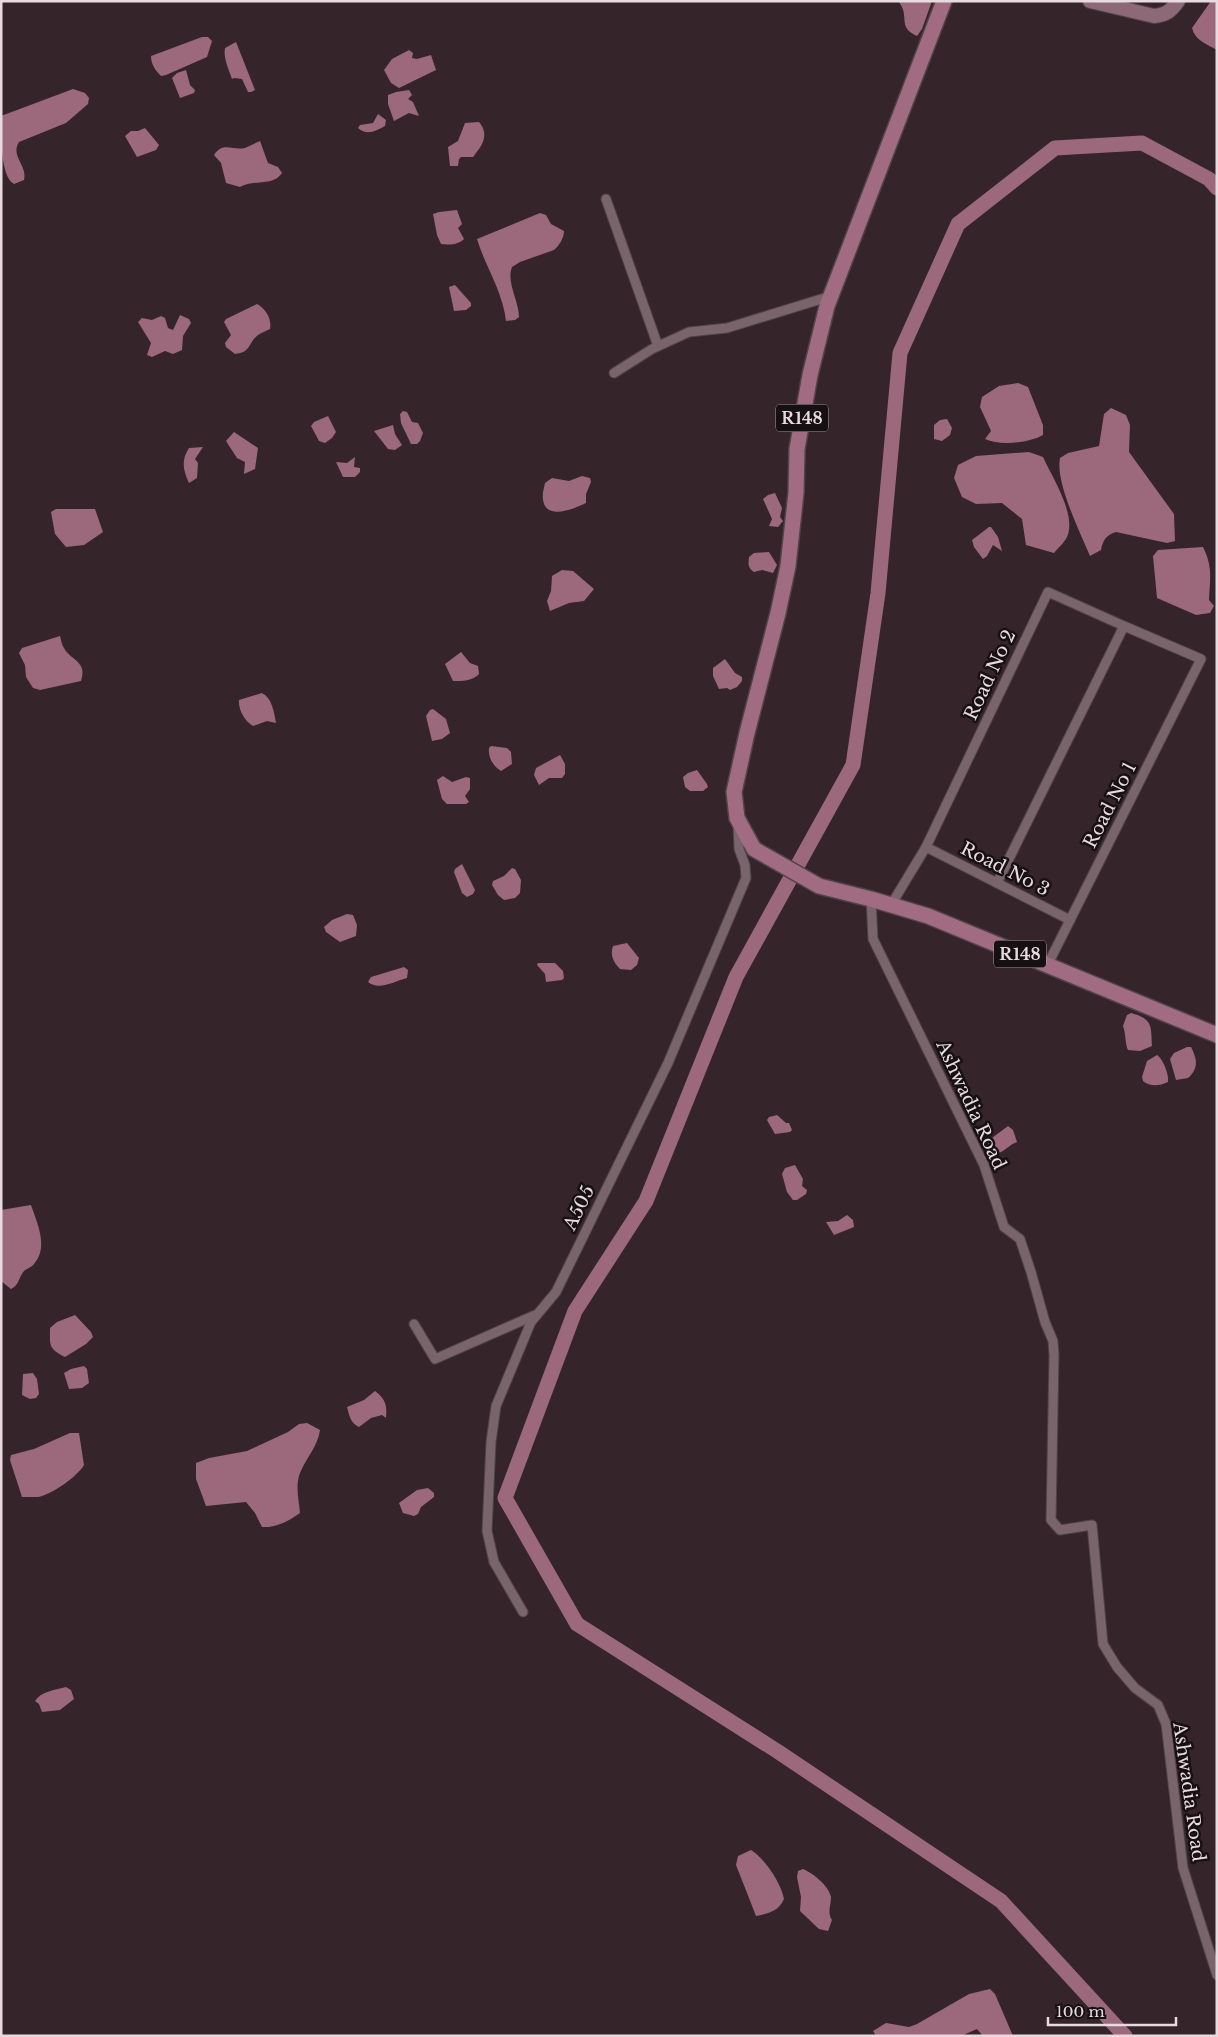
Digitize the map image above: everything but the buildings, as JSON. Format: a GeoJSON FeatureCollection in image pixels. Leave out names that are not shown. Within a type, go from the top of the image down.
{"type":"FeatureCollection","features":[{"type":"Feature","properties":{"kind":"main road","name":"R148"},"geometry":{"type":"LineString","coordinates":[[944,1],[831,296],[810,375],[797,449],[796,492],[788,566],[734,792],[737,818],[754,848],[819,886],[928,916],[1217,1035]]}},
{"type":"Feature","properties":{"kind":"main road"},"geometry":{"type":"LineString","coordinates":[[1090,1],[1154,16],[1163,15],[1170,11],[1178,1]]}},
{"type":"Feature","properties":{"kind":"street"},"geometry":{"type":"LineString","coordinates":[[606,200],[658,346]]}},
{"type":"Feature","properties":{"kind":"street"},"geometry":{"type":"LineString","coordinates":[[614,372],[658,346],[689,332],[727,328],[831,296]]}},
{"type":"Feature","properties":{"kind":"street","name":"Road No 2"},"geometry":{"type":"LineString","coordinates":[[926,847],[1048,592],[1124,626]]}},
{"type":"Feature","properties":{"kind":"street"},"geometry":{"type":"LineString","coordinates":[[997,883],[1124,626]]}},
{"type":"Feature","properties":{"kind":"street","name":"Road No 1"},"geometry":{"type":"LineString","coordinates":[[1047,966],[1201,659],[1124,626]]}},
{"type":"Feature","properties":{"kind":"street","name":"A505"},"geometry":{"type":"LineString","coordinates":[[522,1612],[494,1562],[486,1531],[491,1442],[496,1406],[531,1322],[556,1292],[668,1063],[746,878],[745,864],[739,849],[737,818]]}},
{"type":"Feature","properties":{"kind":"street"},"geometry":{"type":"LineString","coordinates":[[891,905],[926,847]]}},
{"type":"Feature","properties":{"kind":"street","name":"Road No 3"},"geometry":{"type":"LineString","coordinates":[[926,847],[1070,920]]}},
{"type":"Feature","properties":{"kind":"street","name":"Ashwadia Road"},"geometry":{"type":"LineString","coordinates":[[871,899],[873,939],[984,1165],[1004,1227],[1020,1239],[1031,1272],[1044,1322],[1053,1341],[1051,1520],[1060,1530],[1092,1525],[1104,1644],[1117,1667],[1134,1688],[1158,1705],[1166,1724],[1182,1868],[1217,1975]]}},
{"type":"Feature","properties":{"kind":"street"},"geometry":{"type":"LineString","coordinates":[[414,1324],[435,1359],[538,1314]]}},
{"type":"Feature","properties":{"kind":"shaded area"},"geometry":{"type":"Polygon","coordinates":[[[898,1],[932,1],[922,29],[917,36],[907,29],[904,12],[898,1]]]}},
{"type":"Feature","properties":{"kind":"shaded area"},"geometry":{"type":"Polygon","coordinates":[[[1211,1],[1217,1],[1217,50],[1198,39],[1192,28],[1211,1]]]}},
{"type":"Feature","properties":{"kind":"shaded area"},"geometry":{"type":"Polygon","coordinates":[[[202,37],[208,37],[212,41],[207,57],[166,75],[161,76],[155,69],[151,56],[202,37]]]}},
{"type":"Feature","properties":{"kind":"shaded area"},"geometry":{"type":"Polygon","coordinates":[[[236,42],[255,90],[251,92],[248,92],[242,79],[232,79],[227,64],[225,48],[236,42]]]}},
{"type":"Feature","properties":{"kind":"shaded area"},"geometry":{"type":"Polygon","coordinates":[[[409,50],[413,53],[412,58],[417,59],[431,55],[436,70],[399,88],[391,83],[384,70],[392,59],[409,50]]]}},
{"type":"Feature","properties":{"kind":"shaded area"},"geometry":{"type":"Polygon","coordinates":[[[186,70],[190,85],[195,90],[194,93],[180,98],[172,78],[177,73],[186,70]]]}},
{"type":"Feature","properties":{"kind":"shaded area"},"geometry":{"type":"Polygon","coordinates":[[[73,89],[85,93],[89,98],[88,104],[66,123],[19,142],[17,152],[25,175],[24,180],[14,184],[9,180],[4,164],[1,143],[1,116],[73,89]]]}},
{"type":"Feature","properties":{"kind":"shaded area"},"geometry":{"type":"Polygon","coordinates":[[[409,90],[412,95],[408,99],[413,102],[419,116],[409,113],[394,121],[388,104],[388,95],[409,90]]]}},
{"type":"Feature","properties":{"kind":"shaded area"},"geometry":{"type":"Polygon","coordinates":[[[378,114],[386,120],[385,126],[368,132],[358,128],[360,125],[373,123],[378,114]]]}},
{"type":"Feature","properties":{"kind":"shaded area"},"geometry":{"type":"Polygon","coordinates":[[[479,122],[484,131],[484,140],[479,149],[473,157],[461,157],[458,166],[450,166],[448,147],[458,141],[465,123],[479,122]]]}},
{"type":"Feature","properties":{"kind":"shaded area"},"geometry":{"type":"Polygon","coordinates":[[[145,128],[159,145],[156,150],[137,157],[125,136],[131,131],[145,128]]]}},
{"type":"Feature","properties":{"kind":"shaded area"},"geometry":{"type":"Polygon","coordinates":[[[260,141],[268,163],[278,167],[282,173],[273,180],[251,183],[240,187],[226,183],[221,163],[214,155],[217,151],[225,147],[241,149],[260,141]]]}},
{"type":"Feature","properties":{"kind":"shaded area"},"geometry":{"type":"Polygon","coordinates":[[[457,210],[462,224],[458,228],[464,239],[453,244],[441,244],[437,235],[433,214],[457,210]]]}},
{"type":"Feature","properties":{"kind":"shaded area"},"geometry":{"type":"Polygon","coordinates":[[[540,213],[546,215],[551,224],[564,231],[563,236],[554,250],[520,262],[512,267],[511,279],[519,317],[515,320],[506,321],[498,289],[477,239],[540,213]]]}},
{"type":"Feature","properties":{"kind":"shaded area"},"geometry":{"type":"Polygon","coordinates":[[[455,285],[471,303],[471,306],[466,310],[454,311],[449,287],[455,285]]]}},
{"type":"Feature","properties":{"kind":"shaded area"},"geometry":{"type":"Polygon","coordinates":[[[257,304],[268,315],[270,329],[258,335],[247,349],[235,354],[226,347],[225,343],[231,335],[224,322],[226,319],[257,304]]]}},
{"type":"Feature","properties":{"kind":"shaded area"},"geometry":{"type":"Polygon","coordinates":[[[180,315],[189,319],[191,323],[183,336],[182,350],[173,354],[165,351],[152,357],[147,355],[151,343],[138,322],[142,318],[152,320],[161,316],[165,318],[168,328],[173,330],[180,315]]]}},
{"type":"Feature","properties":{"kind":"shaded area"},"geometry":{"type":"Polygon","coordinates":[[[1018,383],[1028,387],[1043,425],[1043,435],[1014,443],[985,439],[991,431],[980,407],[982,397],[999,386],[1018,383]]]}},
{"type":"Feature","properties":{"kind":"shaded area"},"geometry":{"type":"Polygon","coordinates":[[[1111,408],[1126,415],[1130,425],[1129,452],[1174,514],[1175,541],[1167,543],[1116,532],[1106,538],[1101,550],[1090,556],[1075,521],[1061,480],[1060,458],[1068,453],[1099,446],[1104,414],[1111,408]]]}},
{"type":"Feature","properties":{"kind":"shaded area"},"geometry":{"type":"Polygon","coordinates":[[[403,411],[407,412],[412,422],[418,423],[423,433],[417,444],[411,444],[401,423],[400,414],[403,411]]]}},
{"type":"Feature","properties":{"kind":"shaded area"},"geometry":{"type":"Polygon","coordinates":[[[328,416],[336,432],[325,443],[319,441],[311,426],[314,422],[328,416]]]}},
{"type":"Feature","properties":{"kind":"shaded area"},"geometry":{"type":"Polygon","coordinates":[[[947,419],[952,428],[950,435],[942,441],[934,439],[934,425],[940,420],[947,419]]]}},
{"type":"Feature","properties":{"kind":"shaded area"},"geometry":{"type":"Polygon","coordinates":[[[393,425],[395,434],[402,445],[395,450],[388,449],[374,431],[393,425]]]}},
{"type":"Feature","properties":{"kind":"shaded area"},"geometry":{"type":"Polygon","coordinates":[[[234,432],[258,448],[255,469],[244,474],[245,462],[237,458],[226,441],[234,432]]]}},
{"type":"Feature","properties":{"kind":"shaded area"},"geometry":{"type":"Polygon","coordinates":[[[203,447],[195,459],[198,463],[197,478],[189,483],[184,469],[185,457],[189,448],[203,447]]]}},
{"type":"Feature","properties":{"kind":"shaded area"},"geometry":{"type":"Polygon","coordinates":[[[1029,452],[1043,457],[1062,496],[1069,518],[1067,537],[1054,553],[1026,545],[1022,519],[1002,503],[976,504],[962,497],[954,478],[958,465],[976,456],[1029,452]]]}},
{"type":"Feature","properties":{"kind":"shaded area"},"geometry":{"type":"Polygon","coordinates":[[[355,457],[354,467],[360,468],[360,472],[355,477],[343,477],[336,462],[347,463],[355,457]]]}},
{"type":"Feature","properties":{"kind":"shaded area"},"geometry":{"type":"Polygon","coordinates":[[[582,476],[590,478],[591,482],[586,494],[586,503],[561,512],[554,512],[545,506],[543,495],[545,483],[552,478],[569,481],[582,476]]]}},
{"type":"Feature","properties":{"kind":"shaded area"},"geometry":{"type":"Polygon","coordinates":[[[775,493],[782,508],[780,517],[783,521],[778,527],[769,526],[772,519],[763,499],[775,493]]]}},
{"type":"Feature","properties":{"kind":"shaded area"},"geometry":{"type":"Polygon","coordinates":[[[56,509],[95,509],[103,532],[84,545],[66,547],[55,534],[51,512],[56,509]]]}},
{"type":"Feature","properties":{"kind":"shaded area"},"geometry":{"type":"Polygon","coordinates":[[[989,527],[998,537],[1002,551],[993,545],[987,556],[983,559],[974,547],[972,540],[989,527]]]}},
{"type":"Feature","properties":{"kind":"shaded area"},"geometry":{"type":"Polygon","coordinates":[[[1203,547],[1210,567],[1209,600],[1214,606],[1210,613],[1196,615],[1157,598],[1153,556],[1158,550],[1203,547]]]}},
{"type":"Feature","properties":{"kind":"shaded area"},"geometry":{"type":"Polygon","coordinates":[[[769,552],[777,565],[773,573],[762,570],[754,572],[749,566],[749,557],[754,553],[769,552]]]}},
{"type":"Feature","properties":{"kind":"shaded area"},"geometry":{"type":"Polygon","coordinates":[[[562,570],[573,571],[594,589],[584,601],[569,603],[550,611],[547,601],[551,591],[552,576],[562,570]]]}},
{"type":"Feature","properties":{"kind":"shaded area"},"geometry":{"type":"Polygon","coordinates":[[[60,636],[67,652],[82,669],[81,681],[40,690],[33,688],[26,677],[25,665],[19,653],[22,648],[60,636]]]}},
{"type":"Feature","properties":{"kind":"shaded area"},"geometry":{"type":"Polygon","coordinates":[[[461,652],[470,663],[478,666],[479,674],[464,681],[453,681],[445,664],[461,652]]]}},
{"type":"Feature","properties":{"kind":"shaded area"},"geometry":{"type":"Polygon","coordinates":[[[725,659],[735,673],[742,677],[742,681],[737,687],[730,690],[727,688],[719,689],[713,676],[713,668],[725,659]]]}},
{"type":"Feature","properties":{"kind":"shaded area"},"geometry":{"type":"Polygon","coordinates":[[[262,693],[270,702],[276,723],[267,721],[253,726],[243,715],[239,700],[262,693]]]}},
{"type":"Feature","properties":{"kind":"shaded area"},"geometry":{"type":"Polygon","coordinates":[[[433,709],[446,719],[450,733],[442,739],[432,741],[426,716],[433,709]]]}},
{"type":"Feature","properties":{"kind":"shaded area"},"geometry":{"type":"Polygon","coordinates":[[[491,746],[507,748],[511,752],[512,764],[501,771],[498,769],[490,758],[489,748],[491,746]]]}},
{"type":"Feature","properties":{"kind":"shaded area"},"geometry":{"type":"Polygon","coordinates":[[[560,755],[565,764],[565,774],[562,778],[549,778],[539,785],[534,775],[536,768],[560,755]]]}},
{"type":"Feature","properties":{"kind":"shaded area"},"geometry":{"type":"Polygon","coordinates":[[[697,770],[708,787],[703,791],[690,791],[685,787],[683,777],[697,770]]]}},
{"type":"Feature","properties":{"kind":"shaded area"},"geometry":{"type":"Polygon","coordinates":[[[443,776],[452,782],[466,777],[470,778],[470,789],[465,796],[469,802],[466,804],[447,804],[442,799],[437,780],[443,776]]]}},
{"type":"Feature","properties":{"kind":"shaded area"},"geometry":{"type":"Polygon","coordinates":[[[462,864],[475,890],[473,894],[467,897],[462,893],[454,872],[462,864]]]}},
{"type":"Feature","properties":{"kind":"shaded area"},"geometry":{"type":"Polygon","coordinates":[[[512,868],[515,869],[521,880],[520,893],[515,898],[504,900],[498,895],[492,885],[493,881],[504,876],[512,868]]]}},
{"type":"Feature","properties":{"kind":"shaded area"},"geometry":{"type":"Polygon","coordinates":[[[347,914],[353,915],[357,925],[356,936],[340,942],[326,932],[324,927],[332,920],[347,914]]]}},
{"type":"Feature","properties":{"kind":"shaded area"},"geometry":{"type":"Polygon","coordinates":[[[627,943],[639,958],[637,965],[631,970],[620,969],[612,955],[613,946],[627,943]]]}},
{"type":"Feature","properties":{"kind":"shaded area"},"geometry":{"type":"Polygon","coordinates":[[[538,963],[555,963],[563,971],[564,978],[562,980],[546,982],[545,974],[537,965],[538,963]]]}},
{"type":"Feature","properties":{"kind":"shaded area"},"geometry":{"type":"Polygon","coordinates":[[[404,967],[408,970],[407,978],[377,986],[368,982],[371,977],[404,967]]]}},
{"type":"Feature","properties":{"kind":"shaded area"},"geometry":{"type":"Polygon","coordinates":[[[1131,1013],[1143,1018],[1149,1024],[1152,1046],[1140,1051],[1128,1050],[1123,1026],[1127,1015],[1131,1013]]]}},
{"type":"Feature","properties":{"kind":"shaded area"},"geometry":{"type":"Polygon","coordinates":[[[1191,1047],[1196,1059],[1194,1071],[1188,1078],[1176,1080],[1170,1059],[1174,1053],[1191,1047]]]}},
{"type":"Feature","properties":{"kind":"shaded area"},"geometry":{"type":"Polygon","coordinates":[[[1157,1055],[1165,1067],[1168,1082],[1152,1085],[1143,1081],[1142,1077],[1147,1061],[1157,1055]]]}},
{"type":"Feature","properties":{"kind":"shaded area"},"geometry":{"type":"Polygon","coordinates":[[[777,1115],[786,1123],[789,1123],[792,1130],[790,1132],[775,1134],[767,1120],[769,1117],[777,1115]]]}},
{"type":"Feature","properties":{"kind":"shaded area"},"geometry":{"type":"Polygon","coordinates":[[[1008,1126],[1013,1130],[1017,1142],[997,1153],[989,1151],[988,1141],[1008,1126]]]}},
{"type":"Feature","properties":{"kind":"shaded area"},"geometry":{"type":"Polygon","coordinates":[[[795,1165],[803,1179],[802,1186],[807,1190],[806,1194],[797,1200],[793,1200],[787,1192],[782,1174],[785,1168],[795,1165]]]}},
{"type":"Feature","properties":{"kind":"shaded area"},"geometry":{"type":"Polygon","coordinates":[[[31,1205],[39,1227],[41,1250],[34,1264],[23,1272],[17,1284],[11,1289],[1,1281],[1,1210],[31,1205]]]}},
{"type":"Feature","properties":{"kind":"shaded area"},"geometry":{"type":"Polygon","coordinates":[[[847,1215],[853,1220],[854,1227],[834,1235],[826,1222],[838,1221],[847,1215]]]}},
{"type":"Feature","properties":{"kind":"shaded area"},"geometry":{"type":"Polygon","coordinates":[[[75,1315],[91,1332],[93,1337],[86,1344],[65,1357],[51,1346],[50,1328],[57,1322],[75,1315]]]}},
{"type":"Feature","properties":{"kind":"shaded area"},"geometry":{"type":"Polygon","coordinates":[[[84,1366],[87,1369],[89,1383],[82,1388],[69,1389],[64,1373],[84,1366]]]}},
{"type":"Feature","properties":{"kind":"shaded area"},"geometry":{"type":"Polygon","coordinates":[[[33,1373],[37,1379],[39,1394],[36,1398],[30,1399],[22,1395],[23,1374],[33,1373]]]}},
{"type":"Feature","properties":{"kind":"shaded area"},"geometry":{"type":"Polygon","coordinates":[[[375,1391],[382,1397],[385,1403],[386,1418],[382,1415],[371,1418],[359,1427],[352,1421],[347,1407],[364,1400],[375,1391]]]}},
{"type":"Feature","properties":{"kind":"shaded area"},"geometry":{"type":"Polygon","coordinates":[[[307,1423],[320,1430],[317,1441],[302,1468],[299,1478],[300,1513],[282,1523],[262,1527],[255,1513],[246,1502],[206,1506],[196,1479],[196,1463],[209,1458],[247,1451],[288,1432],[299,1424],[307,1423]]]}},
{"type":"Feature","properties":{"kind":"shaded area"},"geometry":{"type":"Polygon","coordinates":[[[70,1433],[79,1433],[84,1465],[81,1469],[50,1493],[38,1497],[22,1497],[10,1460],[11,1455],[34,1449],[70,1433]]]}},
{"type":"Feature","properties":{"kind":"shaded area"},"geometry":{"type":"Polygon","coordinates":[[[428,1488],[434,1493],[434,1497],[421,1507],[418,1514],[414,1516],[403,1513],[399,1503],[417,1490],[428,1488]]]}},
{"type":"Feature","properties":{"kind":"shaded area"},"geometry":{"type":"Polygon","coordinates":[[[66,1687],[71,1690],[74,1699],[60,1710],[42,1712],[39,1704],[35,1701],[49,1691],[66,1687]]]}},
{"type":"Feature","properties":{"kind":"shaded area"},"geometry":{"type":"Polygon","coordinates":[[[751,1850],[762,1859],[772,1872],[780,1886],[784,1899],[776,1909],[756,1916],[736,1865],[738,1856],[751,1850]]]}},
{"type":"Feature","properties":{"kind":"shaded area"},"geometry":{"type":"Polygon","coordinates":[[[803,1869],[820,1880],[830,1893],[829,1912],[832,1920],[828,1931],[819,1929],[800,1911],[801,1897],[797,1877],[798,1871],[803,1869]]]}},
{"type":"Feature","properties":{"kind":"shaded area"},"geometry":{"type":"Polygon","coordinates":[[[990,1989],[995,1994],[1013,2036],[983,2036],[977,2029],[961,2036],[876,2036],[873,2031],[886,2023],[909,2027],[969,1994],[990,1989]]]}},
{"type":"Feature","properties":{"kind":"waterway"},"geometry":{"type":"LineString","coordinates":[[1125,2036],[1001,1901],[777,1751],[577,1624],[505,1498],[575,1311],[646,1201],[736,977],[853,765],[878,593],[900,353],[958,224],[1055,148],[1142,143],[1209,179],[1217,188]]}}]}
